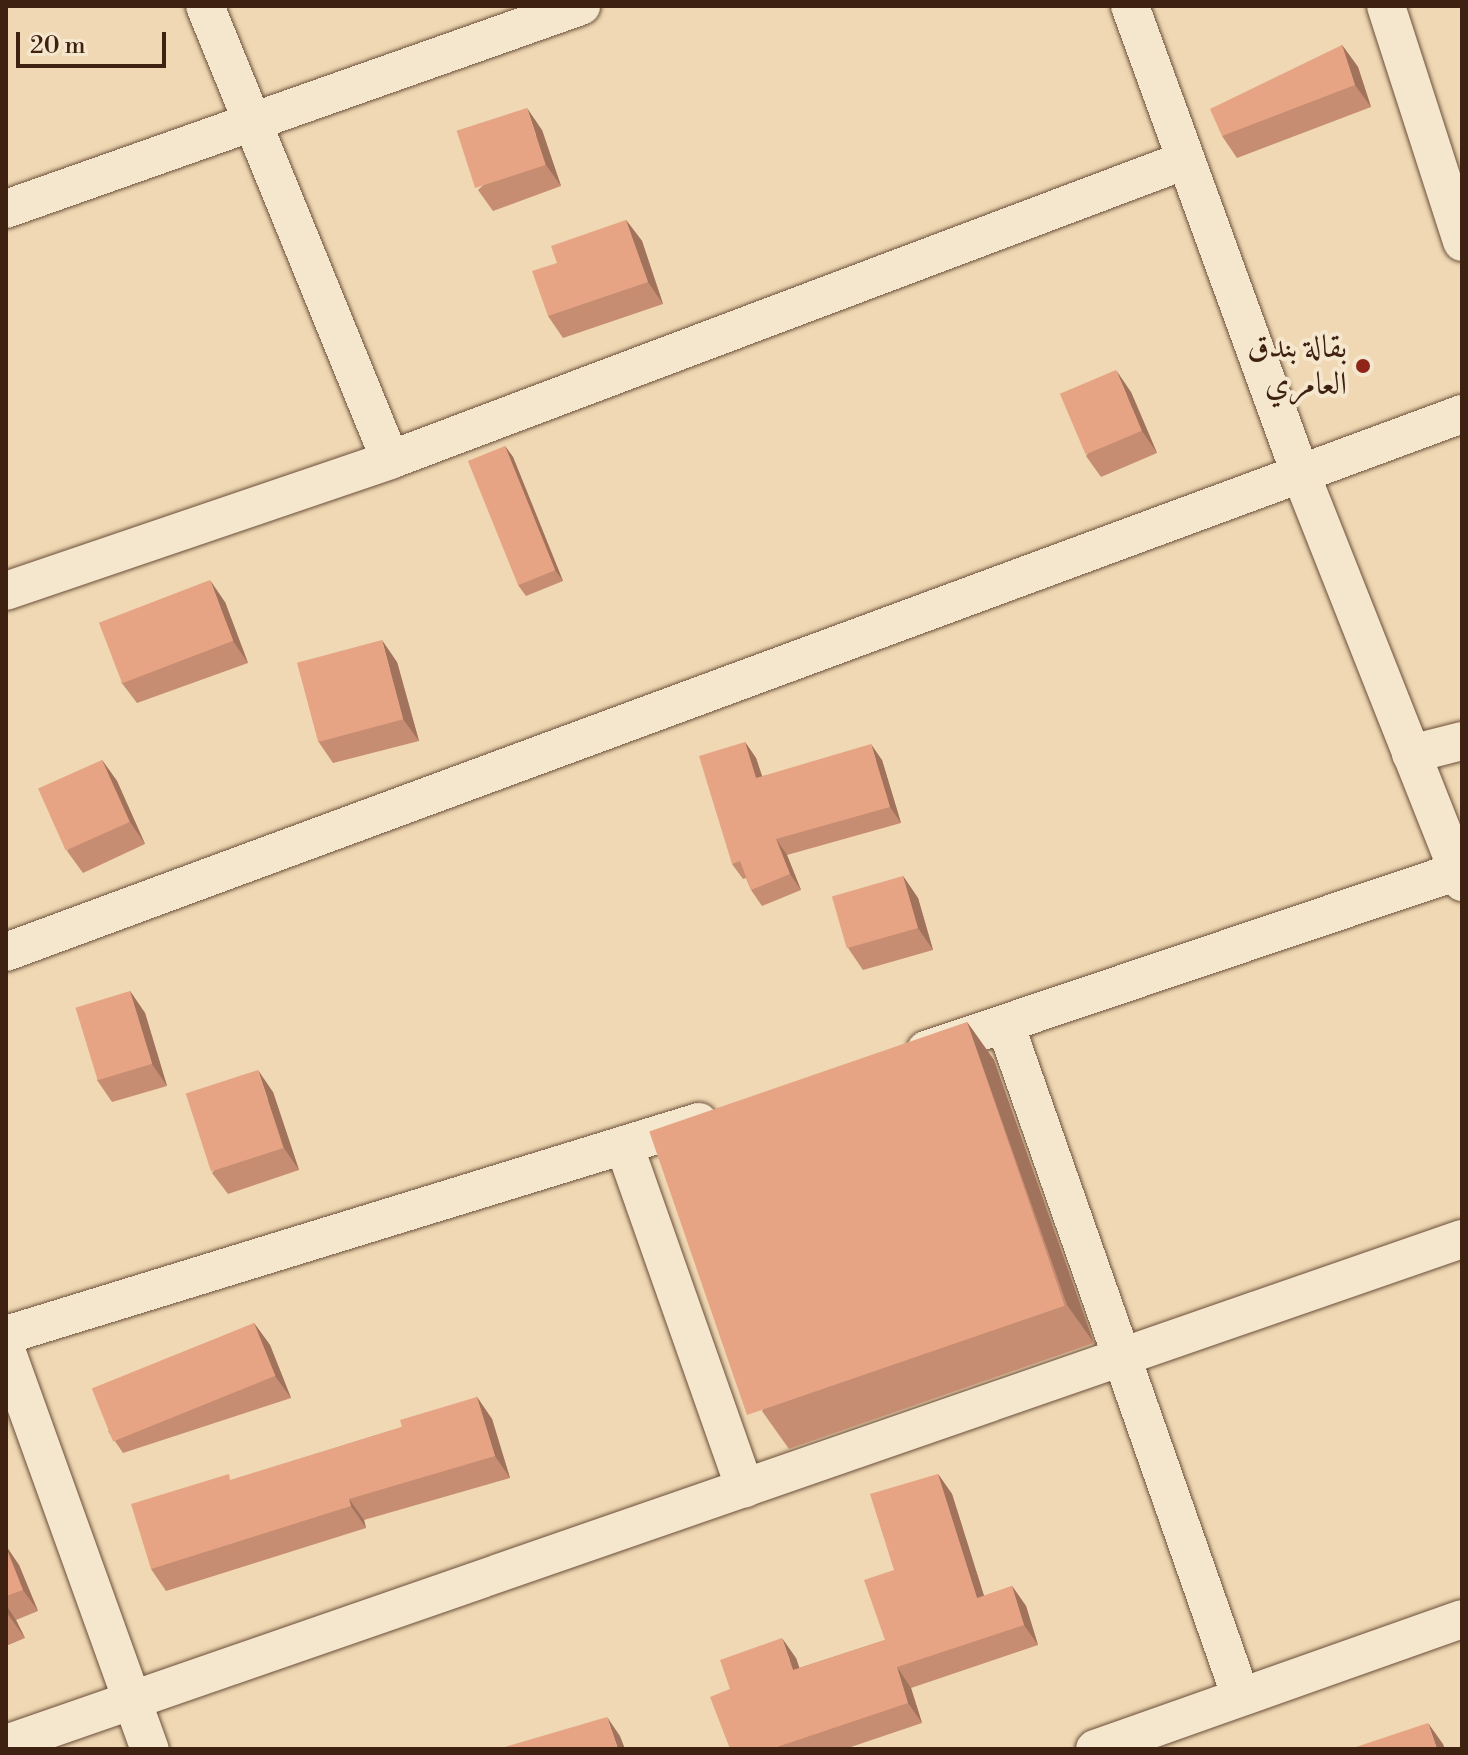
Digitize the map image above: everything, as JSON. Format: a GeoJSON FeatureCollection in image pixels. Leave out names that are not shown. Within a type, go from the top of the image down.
{"type":"FeatureCollection","features":[{"type":"Feature","properties":{"kind":"street"},"geometry":{"type":"LineString","coordinates":[[205,6],[390,460]]}},
{"type":"Feature","properties":{"kind":"street"},"geometry":{"type":"LineString","coordinates":[[6,209],[581,6]]}},
{"type":"Feature","properties":{"kind":"street"},"geometry":{"type":"LineString","coordinates":[[893,1061],[1460,877],[1300,472],[1183,161],[1130,6]]}},
{"type":"Feature","properties":{"kind":"street"},"geometry":{"type":"LineString","coordinates":[[1386,6],[1462,242]]}},
{"type":"Feature","properties":{"kind":"street"},"geometry":{"type":"LineString","coordinates":[[6,591],[390,460],[1183,161]]}},
{"type":"Feature","properties":{"kind":"street"},"geometry":{"type":"LineString","coordinates":[[6,952],[1462,414]]}},
{"type":"Feature","properties":{"kind":"street"},"geometry":{"type":"LineString","coordinates":[[1411,754],[1462,741]]}},
{"type":"Feature","properties":{"kind":"street"},"geometry":{"type":"LineString","coordinates":[[1005,1024],[1124,1356],[1241,1697]]}},
{"type":"Feature","properties":{"kind":"street"},"geometry":{"type":"LineString","coordinates":[[6,1335],[731,1112]]}},
{"type":"Feature","properties":{"kind":"street"},"geometry":{"type":"LineString","coordinates":[[624,1145],[745,1488]]}},
{"type":"Feature","properties":{"kind":"street"},"geometry":{"type":"LineString","coordinates":[[6,1744],[1462,1239]]}},
{"type":"Feature","properties":{"kind":"street"},"geometry":{"type":"LineString","coordinates":[[6,1350],[150,1749]]}},
{"type":"Feature","properties":{"kind":"street"},"geometry":{"type":"LineString","coordinates":[[1095,1749],[1462,1619]]}},
{"type":"Feature","properties":{"kind":"building"},"geometry":{"type":"Polygon","coordinates":[[[1342,45],[1355,85],[1222,136],[1210,109],[1342,45]]]}},
{"type":"Feature","properties":{"kind":"building"},"geometry":{"type":"Polygon","coordinates":[[[527,108],[546,165],[475,188],[457,131],[527,108]]]}},
{"type":"Feature","properties":{"kind":"building"},"geometry":{"type":"Polygon","coordinates":[[[626,220],[648,282],[548,316],[532,271],[557,263],[551,246],[626,220]]]}},
{"type":"Feature","properties":{"kind":"building"},"geometry":{"type":"Polygon","coordinates":[[[1116,370],[1142,431],[1086,455],[1060,394],[1116,370]]]}},
{"type":"Feature","properties":{"kind":"building"},"geometry":{"type":"Polygon","coordinates":[[[505,446],[555,570],[518,585],[468,461],[505,446]]]}},
{"type":"Feature","properties":{"kind":"building"},"geometry":{"type":"Polygon","coordinates":[[[210,580],[233,641],[122,683],[99,623],[210,580]]]}},
{"type":"Feature","properties":{"kind":"building"},"geometry":{"type":"Polygon","coordinates":[[[382,640],[403,719],[318,742],[297,663],[382,640]]]}},
{"type":"Feature","properties":{"kind":"building"},"geometry":{"type":"Polygon","coordinates":[[[745,742],[756,778],[871,744],[890,807],[776,839],[790,874],[751,890],[740,861],[732,864],[699,756],[745,742]]]}},
{"type":"Feature","properties":{"kind":"building"},"geometry":{"type":"Polygon","coordinates":[[[102,760],[130,822],[66,851],[38,788],[102,760]]]}},
{"type":"Feature","properties":{"kind":"building"},"geometry":{"type":"Polygon","coordinates":[[[903,876],[918,928],[847,948],[832,896],[903,876]]]}},
{"type":"Feature","properties":{"kind":"building"},"geometry":{"type":"Polygon","coordinates":[[[130,991],[152,1064],[98,1080],[75,1008],[130,991]]]}},
{"type":"Feature","properties":{"kind":"building"},"geometry":{"type":"Polygon","coordinates":[[[967,1022],[1065,1306],[747,1415],[649,1131],[967,1022]]]}},
{"type":"Feature","properties":{"kind":"building"},"geometry":{"type":"Polygon","coordinates":[[[258,1070],[283,1148],[211,1171],[186,1093],[258,1070]]]}},
{"type":"Feature","properties":{"kind":"building"},"geometry":{"type":"Polygon","coordinates":[[[254,1323],[275,1376],[113,1441],[92,1389],[254,1323]]]}},
{"type":"Feature","properties":{"kind":"building"},"geometry":{"type":"Polygon","coordinates":[[[477,1397],[495,1456],[349,1499],[351,1506],[151,1569],[131,1504],[229,1474],[230,1480],[402,1427],[400,1420],[477,1397]]]}},
{"type":"Feature","properties":{"kind":"building"},"geometry":{"type":"Polygon","coordinates":[[[938,1474],[977,1598],[1012,1586],[1024,1625],[897,1667],[908,1703],[771,1749],[730,1749],[710,1697],[730,1689],[720,1660],[782,1638],[793,1670],[885,1640],[864,1580],[894,1570],[870,1494],[938,1474]]]}},
{"type":"Feature","properties":{"kind":"building"},"geometry":{"type":"Polygon","coordinates":[[[6,1548],[23,1590],[6,1596],[6,1548]]]}},
{"type":"Feature","properties":{"kind":"building"},"geometry":{"type":"Polygon","coordinates":[[[607,1717],[618,1749],[498,1749],[607,1717]]]}},
{"type":"Feature","properties":{"kind":"building"},"geometry":{"type":"Polygon","coordinates":[[[1428,1723],[1437,1749],[1350,1749],[1428,1723]]]}},
{"type":"Feature","properties":{"kind":"place","name":"بقالة بندق العامري"},"geometry":{"type":"Point","coordinates":[1363,366]}}]}
